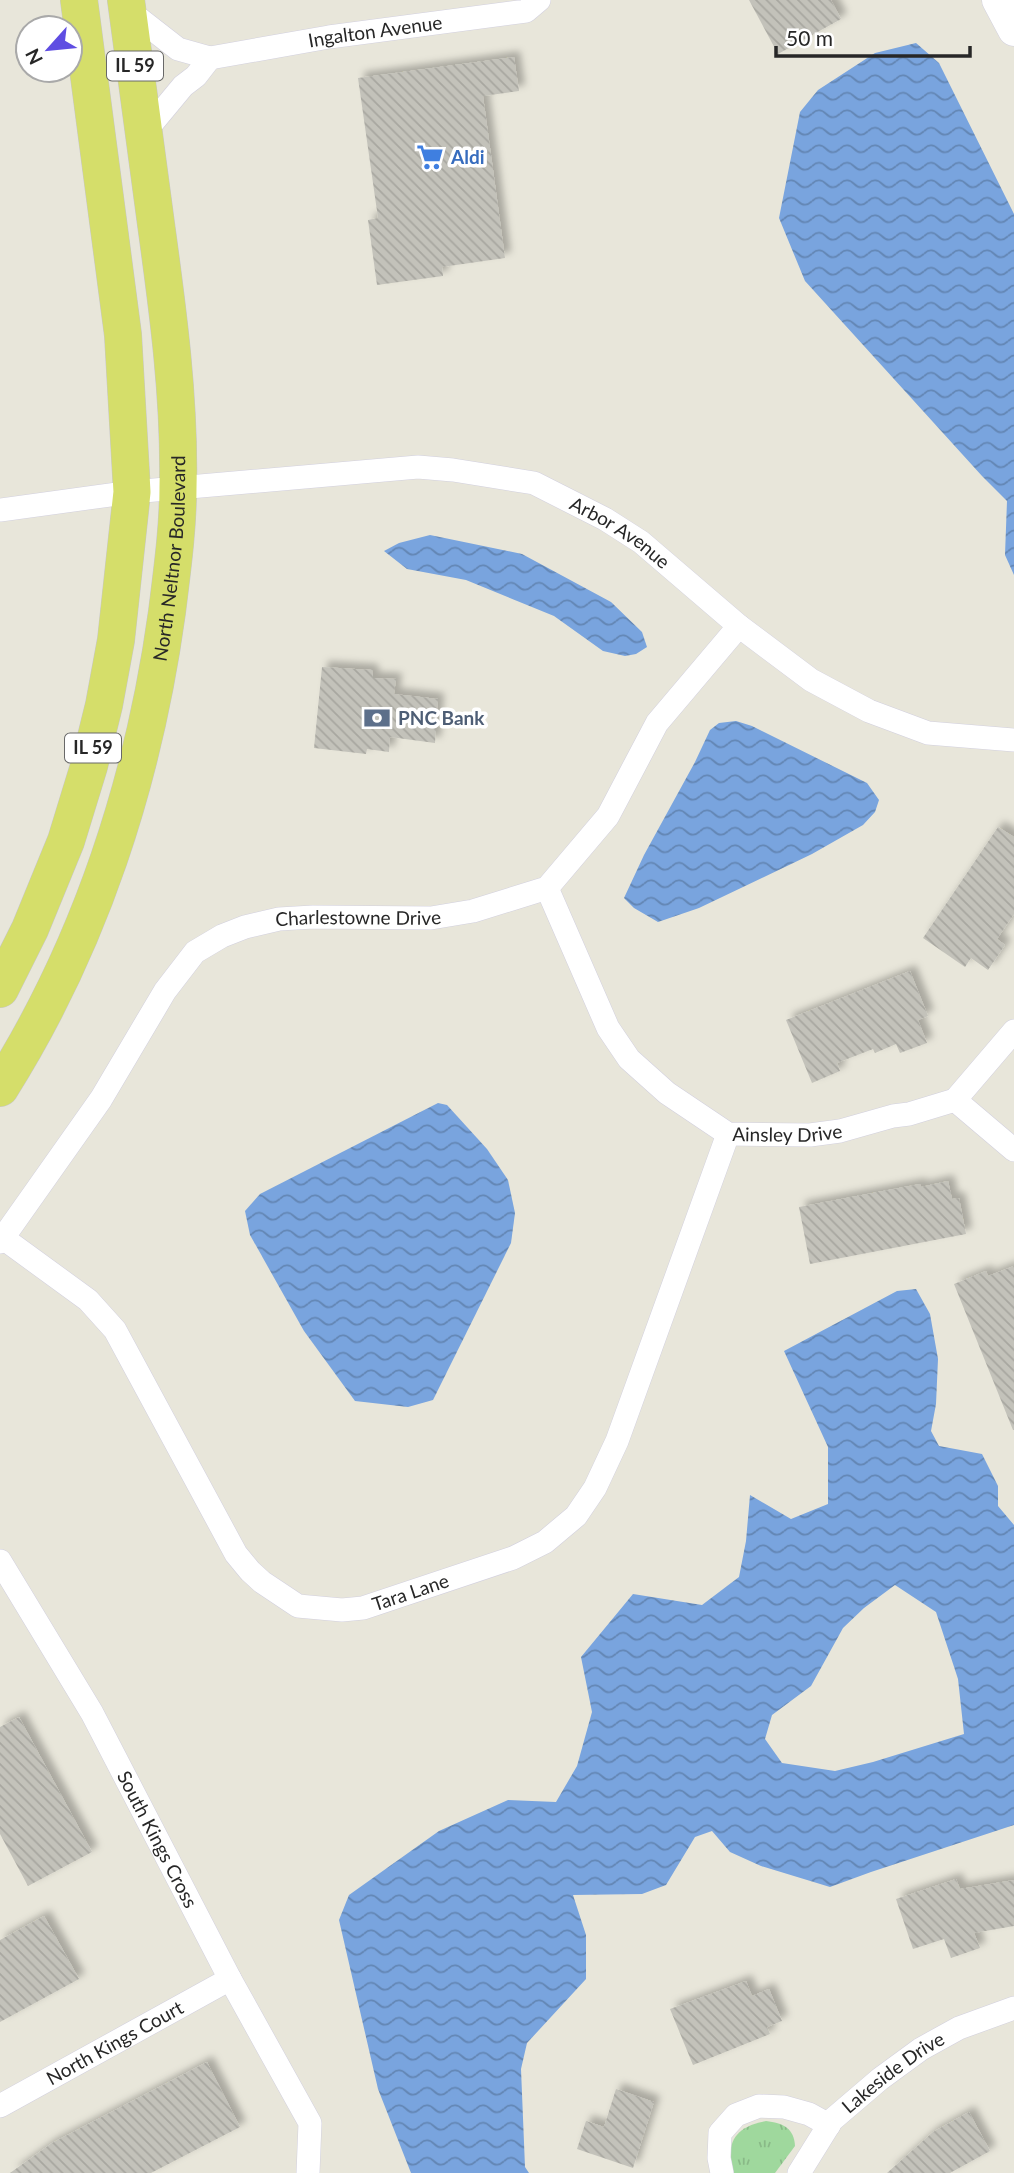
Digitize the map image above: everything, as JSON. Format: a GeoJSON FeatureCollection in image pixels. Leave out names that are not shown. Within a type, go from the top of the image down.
{"type":"FeatureCollection","features":[{"type":"Feature","properties":{"kind":"main road","name":"IL 59"},"geometry":{"type":"LineString","coordinates":[[0,989],[30,929],[66,841],[89,766],[116,640],[132,492],[123,335],[79,0]]}},
{"type":"Feature","properties":{"kind":"main road","name":"North Neltnor Boulevard"},"geometry":{"type":"LineString","coordinates":[[0,1087],[40,1018],[83,927],[122,818],[139,760],[158,674],[173,566],[178,488],[175,383],[169,319],[127,5]]}},
{"type":"Feature","properties":{"kind":"street","name":"Ingalton Avenue"},"geometry":{"type":"LineString","coordinates":[[127,5],[178,49],[210,58],[329,37],[526,11],[538,0]]}},
{"type":"Feature","properties":{"kind":"street"},"geometry":{"type":"LineString","coordinates":[[998,0],[1014,30]]}},
{"type":"Feature","properties":{"kind":"street"},"geometry":{"type":"LineString","coordinates":[[144,133],[210,58]]}},
{"type":"Feature","properties":{"kind":"street","name":"Arbor Avenue"},"geometry":{"type":"LineString","coordinates":[[178,488],[418,467],[534,483],[605,519],[641,542],[739,626],[811,680],[869,711],[928,733],[1014,740]]}},
{"type":"Feature","properties":{"kind":"street"},"geometry":{"type":"LineString","coordinates":[[0,510],[178,488]]}},
{"type":"Feature","properties":{"kind":"street"},"geometry":{"type":"LineString","coordinates":[[547,888],[608,816],[657,723],[739,626]]}},
{"type":"Feature","properties":{"kind":"street","name":"Ainsley Drive"},"geometry":{"type":"LineString","coordinates":[[547,888],[608,1028],[629,1059],[667,1093],[728,1133],[810,1135],[840,1131],[955,1100]]}},
{"type":"Feature","properties":{"kind":"street","name":"Charlestowne Drive"},"geometry":{"type":"LineString","coordinates":[[2,1240],[101,1099],[165,991],[195,952],[222,936],[278,919],[431,918],[473,911],[547,888]]}},
{"type":"Feature","properties":{"kind":"street"},"geometry":{"type":"LineString","coordinates":[[1014,1031],[955,1100],[1014,1150]]}},
{"type":"Feature","properties":{"kind":"street","name":"Tara Lane"},"geometry":{"type":"LineString","coordinates":[[2,1240],[89,1300],[115,1329],[236,1554],[250,1572],[298,1606],[342,1610],[363,1608],[513,1558],[545,1542],[576,1516],[595,1488],[617,1441],[728,1133]]}},
{"type":"Feature","properties":{"kind":"street","name":"South Kings Cross"},"geometry":{"type":"LineString","coordinates":[[0,1561],[92,1713],[230,1979],[310,2123],[309,2173]]}},
{"type":"Feature","properties":{"kind":"street","name":"North Kings Court"},"geometry":{"type":"LineString","coordinates":[[0,2106],[230,1979]]}},
{"type":"Feature","properties":{"kind":"street","name":"Lakeside Drive"},"geometry":{"type":"LineString","coordinates":[[799,2173],[832,2120],[880,2079],[921,2049],[959,2028],[1014,2008]]}},
{"type":"Feature","properties":{"kind":"street"},"geometry":{"type":"LineString","coordinates":[[722,2173],[719,2158],[720,2133],[736,2115],[759,2106],[784,2107],[809,2114],[829,2125]]}},
{"type":"Feature","properties":{"kind":"green space"},"geometry":{"type":"Polygon","coordinates":[[[766,2121],[778,2123],[790,2131],[795,2146],[775,2173],[731,2173],[730,2153],[739,2132],[766,2121]]]}},
{"type":"Feature","properties":{"kind":"water"},"geometry":{"type":"Polygon","coordinates":[[[916,43],[939,63],[1014,214],[1014,575],[1005,555],[1007,501],[805,281],[779,218],[800,112],[818,90],[875,53],[916,43]]]}},
{"type":"Feature","properties":{"kind":"water"},"geometry":{"type":"Polygon","coordinates":[[[430,535],[522,554],[611,602],[642,632],[647,647],[636,654],[625,656],[603,651],[554,616],[466,580],[407,569],[384,551],[399,543],[430,535]]]}},
{"type":"Feature","properties":{"kind":"water"},"geometry":{"type":"Polygon","coordinates":[[[736,721],[752,726],[867,783],[879,800],[875,812],[863,825],[812,854],[699,908],[658,922],[634,908],[624,898],[710,730],[719,723],[736,721]]]}},
{"type":"Feature","properties":{"kind":"water"},"geometry":{"type":"Polygon","coordinates":[[[438,1103],[447,1105],[487,1149],[508,1180],[515,1213],[511,1243],[433,1400],[408,1407],[355,1401],[304,1331],[250,1235],[245,1211],[260,1194],[438,1103]]]}},
{"type":"Feature","properties":{"kind":"water"},"geometry":{"type":"Polygon","coordinates":[[[916,1289],[930,1314],[938,1359],[936,1404],[931,1431],[939,1446],[982,1454],[998,1486],[998,1506],[1014,1525],[1014,1825],[830,1887],[761,1866],[730,1852],[712,1831],[695,1837],[666,1885],[642,1894],[573,1895],[586,1935],[586,1979],[527,2043],[521,2069],[525,2167],[529,2173],[411,2173],[378,2089],[339,1920],[349,1895],[439,1831],[508,1800],[556,1802],[577,1766],[592,1712],[581,1657],[633,1594],[702,1605],[739,1577],[746,1541],[750,1495],[791,1519],[828,1504],[828,1447],[784,1351],[897,1291],[916,1289]],[[895,1585],[843,1628],[811,1686],[772,1715],[765,1739],[782,1763],[835,1771],[964,1734],[958,1679],[936,1612],[895,1585]]]}},
{"type":"Feature","properties":{"kind":"building"},"geometry":{"type":"Polygon","coordinates":[[[749,0],[831,0],[841,19],[778,54],[749,0]]]}},
{"type":"Feature","properties":{"kind":"building","name":"Aldi"},"geometry":{"type":"Polygon","coordinates":[[[514,57],[519,91],[483,96],[505,258],[442,267],[443,276],[377,285],[368,220],[378,218],[358,78],[514,57]]]}},
{"type":"Feature","properties":{"kind":"building","name":"PNC Bank"},"geometry":{"type":"Polygon","coordinates":[[[322,667],[372,670],[373,678],[396,679],[394,694],[438,699],[435,743],[390,737],[389,752],[367,749],[366,754],[314,748],[322,667]]]}},
{"type":"Feature","properties":{"kind":"building"},"geometry":{"type":"Polygon","coordinates":[[[998,827],[1014,837],[1014,914],[997,939],[1005,945],[988,970],[971,958],[965,967],[923,938],[998,827]]]}},
{"type":"Feature","properties":{"kind":"building"},"geometry":{"type":"Polygon","coordinates":[[[910,971],[928,1016],[918,1020],[927,1043],[900,1053],[896,1044],[875,1053],[873,1049],[837,1063],[840,1071],[812,1083],[786,1020],[910,971]]]}},
{"type":"Feature","properties":{"kind":"building"},"geometry":{"type":"Polygon","coordinates":[[[948,1181],[952,1199],[959,1198],[966,1234],[810,1264],[799,1207],[948,1181]]]}},
{"type":"Feature","properties":{"kind":"building"},"geometry":{"type":"Polygon","coordinates":[[[1014,1266],[1013,1430],[954,1284],[986,1271],[988,1276],[1014,1266]]]}},
{"type":"Feature","properties":{"kind":"building"},"geometry":{"type":"Polygon","coordinates":[[[19,1717],[92,1852],[28,1886],[0,1834],[0,1727],[19,1717]]]}},
{"type":"Feature","properties":{"kind":"building"},"geometry":{"type":"Polygon","coordinates":[[[956,1879],[960,1889],[1014,1880],[1014,1926],[974,1933],[980,1948],[951,1958],[944,1939],[913,1949],[896,1899],[956,1879]]]}},
{"type":"Feature","properties":{"kind":"building"},"geometry":{"type":"Polygon","coordinates":[[[44,1916],[79,1979],[0,2022],[0,1940],[44,1916]]]}},
{"type":"Feature","properties":{"kind":"building"},"geometry":{"type":"Polygon","coordinates":[[[746,1981],[752,1996],[769,1989],[782,2021],[767,2027],[770,2034],[693,2065],[670,2009],[746,1981]]]}},
{"type":"Feature","properties":{"kind":"building"},"geometry":{"type":"Polygon","coordinates":[[[207,2062],[240,2127],[151,2173],[10,2173],[52,2143],[207,2062]]]}},
{"type":"Feature","properties":{"kind":"building"},"geometry":{"type":"Polygon","coordinates":[[[616,2089],[654,2102],[633,2168],[577,2149],[586,2121],[604,2127],[616,2089]]]}},
{"type":"Feature","properties":{"kind":"building"},"geometry":{"type":"Polygon","coordinates":[[[969,2112],[990,2151],[950,2173],[887,2173],[933,2132],[969,2112]]]}},
{"type":"Feature","properties":{"kind":"place","name":"Aldi"},"geometry":{"type":"Point","coordinates":[430,157]}},
{"type":"Feature","properties":{"kind":"place","name":"PNC Bank"},"geometry":{"type":"Point","coordinates":[377,718]}}]}
